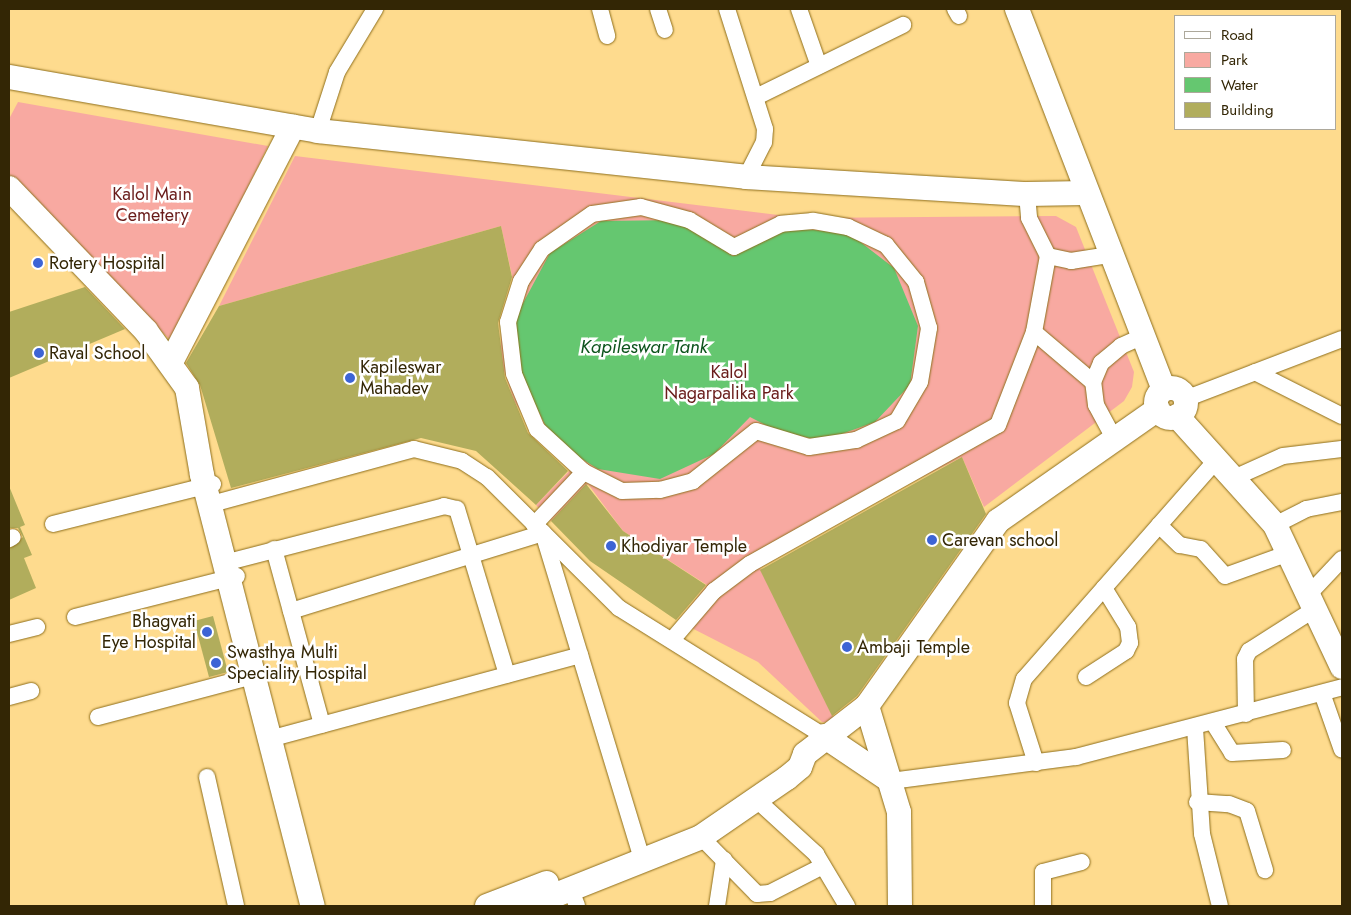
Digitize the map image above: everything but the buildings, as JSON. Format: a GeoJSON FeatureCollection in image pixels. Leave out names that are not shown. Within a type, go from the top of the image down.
{"type":"FeatureCollection","features":[{"type":"Feature","properties":{"kind":"street"},"geometry":{"type":"LineString","coordinates":[[318,131],[337,72],[375,9]]}},
{"type":"Feature","properties":{"kind":"street"},"geometry":{"type":"LineString","coordinates":[[600,9],[607,36]]}},
{"type":"Feature","properties":{"kind":"street"},"geometry":{"type":"LineString","coordinates":[[658,9],[665,30]]}},
{"type":"Feature","properties":{"kind":"street"},"geometry":{"type":"LineString","coordinates":[[727,9],[756,96],[764,142],[746,177]]}},
{"type":"Feature","properties":{"kind":"street"},"geometry":{"type":"LineString","coordinates":[[1017,9],[1086,193],[1171,404],[1275,525],[1342,667]]}},
{"type":"Feature","properties":{"kind":"street"},"geometry":{"type":"LineString","coordinates":[[803,10],[819,66]]}},
{"type":"Feature","properties":{"kind":"street"},"geometry":{"type":"LineString","coordinates":[[756,96],[903,25]]}},
{"type":"Feature","properties":{"kind":"street"},"geometry":{"type":"LineString","coordinates":[[9,77],[318,131],[746,177],[1027,194],[1086,193]]}},
{"type":"Feature","properties":{"kind":"street"},"geometry":{"type":"LineString","coordinates":[[171,362],[293,128]]}},
{"type":"Feature","properties":{"kind":"street"},"geometry":{"type":"LineString","coordinates":[[9,188],[171,362],[187,388],[313,906]]}},
{"type":"Feature","properties":{"kind":"street"},"geometry":{"type":"LineString","coordinates":[[672,640],[714,591],[750,564],[998,425],[1034,332],[1048,256],[1029,218],[1027,194]]}},
{"type":"Feature","properties":{"kind":"street"},"geometry":{"type":"LineString","coordinates":[[641,207],[689,220],[734,247],[781,224],[813,222],[848,227],[886,245],[916,282],[929,328],[920,382],[897,421],[856,440],[809,447],[756,431],[694,481],[660,490],[622,491],[584,472],[537,429],[514,374],[508,322],[522,281],[542,249],[592,214],[641,207]]}},
{"type":"Feature","properties":{"kind":"street"},"geometry":{"type":"LineString","coordinates":[[1048,256],[1071,261],[1110,254]]}},
{"type":"Feature","properties":{"kind":"street"},"geometry":{"type":"LineString","coordinates":[[1034,332],[1094,382]]}},
{"type":"Feature","properties":{"kind":"street"},"geometry":{"type":"LineString","coordinates":[[1116,442],[1096,405],[1094,382],[1101,363],[1121,346],[1143,336]]}},
{"type":"Feature","properties":{"kind":"street"},"geometry":{"type":"LineString","coordinates":[[487,906],[701,837],[758,800],[800,767],[805,754],[824,736],[867,706],[998,521],[1171,404],[1342,339]]}},
{"type":"Feature","properties":{"kind":"street"},"geometry":{"type":"LineString","coordinates":[[1255,372],[1342,416]]}},
{"type":"Feature","properties":{"kind":"street"},"geometry":{"type":"LineString","coordinates":[[53,524],[210,485],[414,449],[475,467],[619,608],[824,736],[891,781],[1036,763],[1214,724],[1342,687]]}},
{"type":"Feature","properties":{"kind":"street"},"geometry":{"type":"LineString","coordinates":[[1236,478],[1283,456],[1342,449]]}},
{"type":"Feature","properties":{"kind":"street"},"geometry":{"type":"LineString","coordinates":[[1036,763],[1017,703],[1019,690],[1104,588],[1218,458]]}},
{"type":"Feature","properties":{"kind":"street"},"geometry":{"type":"LineString","coordinates":[[291,611],[474,555],[539,529],[584,472]]}},
{"type":"Feature","properties":{"kind":"street"},"geometry":{"type":"LineString","coordinates":[[1275,525],[1306,509],[1342,502]]}},
{"type":"Feature","properties":{"kind":"street"},"geometry":{"type":"LineString","coordinates":[[75,617],[232,572],[274,549],[444,506],[461,515],[507,675]]}},
{"type":"Feature","properties":{"kind":"street"},"geometry":{"type":"LineString","coordinates":[[1159,525],[1180,545],[1201,550],[1225,576],[1289,552]]}},
{"type":"Feature","properties":{"kind":"street"},"geometry":{"type":"LineString","coordinates":[[539,529],[580,655],[641,855]]}},
{"type":"Feature","properties":{"kind":"street"},"geometry":{"type":"LineString","coordinates":[[274,549],[322,725]]}},
{"type":"Feature","properties":{"kind":"street"},"geometry":{"type":"LineString","coordinates":[[1246,714],[1245,659],[1249,650],[1312,601],[1342,559]]}},
{"type":"Feature","properties":{"kind":"street"},"geometry":{"type":"LineString","coordinates":[[1086,677],[1126,651],[1130,643],[1128,627],[1104,588]]}},
{"type":"Feature","properties":{"kind":"street"},"geometry":{"type":"LineString","coordinates":[[9,634],[37,627]]}},
{"type":"Feature","properties":{"kind":"street"},"geometry":{"type":"LineString","coordinates":[[277,738],[580,655]]}},
{"type":"Feature","properties":{"kind":"street"},"geometry":{"type":"LineString","coordinates":[[98,717],[256,675]]}},
{"type":"Feature","properties":{"kind":"street"},"geometry":{"type":"LineString","coordinates":[[256,675],[277,738],[324,906]]}},
{"type":"Feature","properties":{"kind":"street"},"geometry":{"type":"LineString","coordinates":[[9,697],[32,691]]}},
{"type":"Feature","properties":{"kind":"street"},"geometry":{"type":"LineString","coordinates":[[1322,693],[1342,750]]}},
{"type":"Feature","properties":{"kind":"street"},"geometry":{"type":"LineString","coordinates":[[867,706],[891,781],[898,812],[900,906]]}},
{"type":"Feature","properties":{"kind":"street"},"geometry":{"type":"LineString","coordinates":[[1214,724],[1232,753],[1283,750]]}},
{"type":"Feature","properties":{"kind":"street"},"geometry":{"type":"LineString","coordinates":[[1195,728],[1198,802],[1220,906]]}},
{"type":"Feature","properties":{"kind":"street"},"geometry":{"type":"LineString","coordinates":[[528,906],[574,898],[641,855],[703,819],[793,755],[805,754]]}},
{"type":"Feature","properties":{"kind":"street"},"geometry":{"type":"LineString","coordinates":[[207,777],[236,906]]}},
{"type":"Feature","properties":{"kind":"street"},"geometry":{"type":"LineString","coordinates":[[758,800],[824,866],[847,906]]}},
{"type":"Feature","properties":{"kind":"street"},"geometry":{"type":"LineString","coordinates":[[1198,802],[1247,811],[1265,870]]}},
{"type":"Feature","properties":{"kind":"street"},"geometry":{"type":"LineString","coordinates":[[701,837],[752,890],[763,894],[824,866]]}},
{"type":"Feature","properties":{"kind":"street"},"geometry":{"type":"LineString","coordinates":[[717,906],[724,860]]}},
{"type":"Feature","properties":{"kind":"street"},"geometry":{"type":"LineString","coordinates":[[1043,906],[1044,872],[1082,862]]}},
{"type":"Feature","properties":{"kind":"green space","name":"Kalol Main Cemetery"},"geometry":{"type":"Polygon","coordinates":[[[18,102],[268,146],[172,342],[9,175],[9,119],[18,102]]]}},
{"type":"Feature","properties":{"kind":"green space","name":"Kalol Nagarpalika Park"},"geometry":{"type":"Polygon","coordinates":[[[295,156],[803,218],[1056,216],[1076,227],[1134,372],[1132,387],[1124,401],[984,507],[962,457],[869,504],[760,568],[836,723],[822,722],[758,662],[678,621],[707,585],[623,531],[588,484],[551,521],[536,505],[574,466],[536,435],[514,401],[501,361],[501,317],[514,285],[501,226],[219,306],[295,156]]]}},
{"type":"Feature","properties":{"kind":"water","name":"Kapileswar Tank"},"geometry":{"type":"Polygon","coordinates":[[[678,220],[733,256],[788,227],[850,234],[894,268],[918,326],[910,385],[875,422],[822,441],[775,430],[750,417],[714,454],[660,479],[598,469],[553,441],[521,376],[515,318],[550,253],[601,221],[678,220]]]}},
{"type":"Feature","properties":{"kind":"place","name":"Rotery Hospital"},"geometry":{"type":"Point","coordinates":[38,263]}},
{"type":"Feature","properties":{"kind":"place","name":"Raval School"},"geometry":{"type":"Point","coordinates":[39,353]}},
{"type":"Feature","properties":{"kind":"place","name":"Kapileswar Mahadev"},"geometry":{"type":"Point","coordinates":[350,378]}},
{"type":"Feature","properties":{"kind":"place","name":"Carevan school"},"geometry":{"type":"Point","coordinates":[932,540]}},
{"type":"Feature","properties":{"kind":"place","name":"Khodiyar Temple"},"geometry":{"type":"Point","coordinates":[611,546]}},
{"type":"Feature","properties":{"kind":"place","name":"Bhagvati Eye Hospital"},"geometry":{"type":"Point","coordinates":[207,632]}},
{"type":"Feature","properties":{"kind":"place","name":"Ambaji Temple"},"geometry":{"type":"Point","coordinates":[847,647]}},
{"type":"Feature","properties":{"kind":"place","name":"Swasthya Multi Speciality Hospital"},"geometry":{"type":"Point","coordinates":[216,663]}}]}
